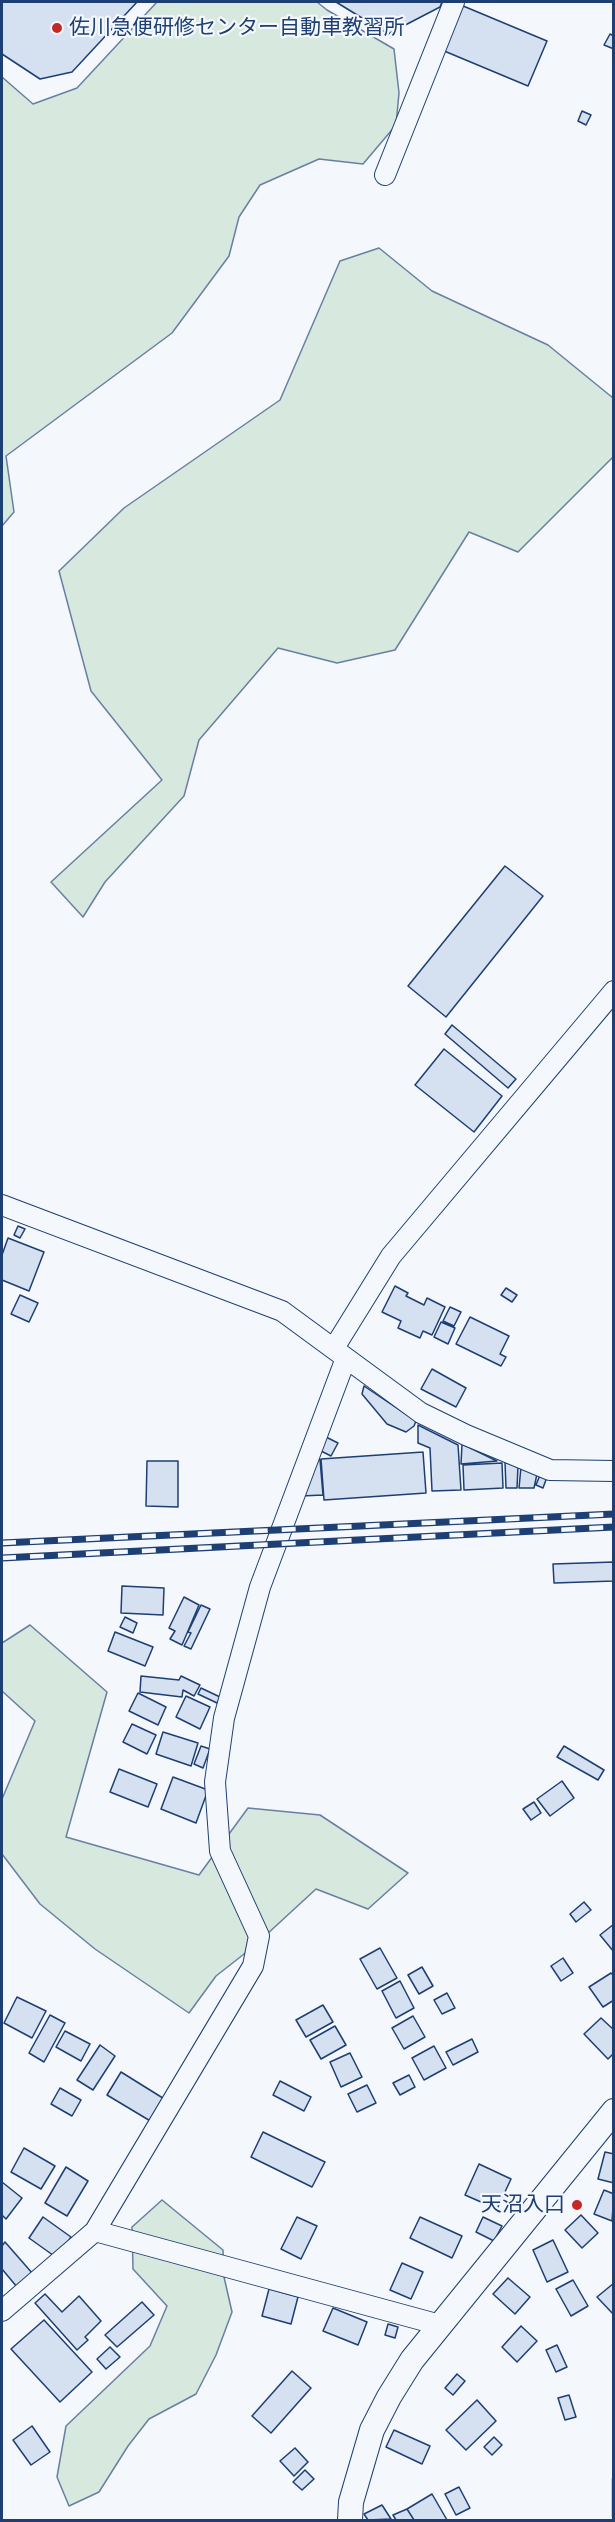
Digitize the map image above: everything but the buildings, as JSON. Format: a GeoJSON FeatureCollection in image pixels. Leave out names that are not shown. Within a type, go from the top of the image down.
{"type":"FeatureCollection","features":[{"type":"Feature","properties":{"kind":"street"},"geometry":{"type":"LineString","coordinates":[[385,175],[454,2]]}},
{"type":"Feature","properties":{"kind":"street"},"geometry":{"type":"LineString","coordinates":[[2,2311],[95,2231],[253,1966],[259,1936],[220,1851],[215,1782],[224,1718],[260,1587],[340,1353],[391,1256],[614,991]]}},
{"type":"Feature","properties":{"kind":"street"},"geometry":{"type":"LineString","coordinates":[[2,1205],[282,1311],[421,1413],[466,1435],[550,1470],[614,1471]]}},
{"type":"Feature","properties":{"kind":"street"},"geometry":{"type":"LineString","coordinates":[[350,2520],[351,2502],[372,2430],[412,2360],[614,2111]]}},
{"type":"Feature","properties":{"kind":"street"},"geometry":{"type":"LineString","coordinates":[[95,2231],[440,2325]]}},
{"type":"Feature","properties":{"kind":"shaded area"},"geometry":{"type":"Polygon","coordinates":[[[157,2],[317,2],[394,49],[399,93],[396,125],[363,164],[319,159],[260,185],[239,217],[229,256],[172,333],[6,456],[14,512],[2,526],[2,77],[33,104],[77,88],[157,2]]]}},
{"type":"Feature","properties":{"kind":"shaded area"},"geometry":{"type":"Polygon","coordinates":[[[379,248],[432,291],[548,345],[613,398],[613,457],[518,552],[469,532],[395,650],[337,663],[278,648],[199,740],[184,796],[105,882],[83,917],[51,882],[162,780],[91,691],[59,571],[124,508],[280,400],[340,261],[379,248]]]}},
{"type":"Feature","properties":{"kind":"shaded area"},"geometry":{"type":"Polygon","coordinates":[[[30,1625],[107,1692],[66,1837],[199,1875],[248,1808],[320,1815],[408,1873],[368,1909],[316,1889],[253,1947],[216,1976],[189,2013],[95,1949],[40,1904],[2,1854],[2,1799],[35,1721],[2,1691],[2,1643],[30,1625]]]}},
{"type":"Feature","properties":{"kind":"shaded area"},"geometry":{"type":"Polygon","coordinates":[[[162,2200],[223,2250],[224,2277],[232,2312],[216,2355],[196,2394],[149,2419],[128,2446],[99,2492],[69,2506],[57,2477],[66,2426],[150,2346],[167,2306],[133,2269],[132,2227],[162,2200]]]}},
{"type":"Feature","properties":{"kind":"waterway"},"geometry":{"type":"LineString","coordinates":[[614,2480],[614,2516]]}},
{"type":"Feature","properties":{"kind":"railway"},"geometry":{"type":"LineString","coordinates":[[2,1543],[614,1514]]}},
{"type":"Feature","properties":{"kind":"railway"},"geometry":{"type":"LineString","coordinates":[[2,1558],[614,1527]]}},
{"type":"Feature","properties":{"kind":"place","name":"佐川急便研修センター自動車教習所"},"geometry":{"type":"Point","coordinates":[57,28]}},
{"type":"Feature","properties":{"kind":"place","name":"天沼入口"},"geometry":{"type":"Point","coordinates":[577,2205]}}]}
